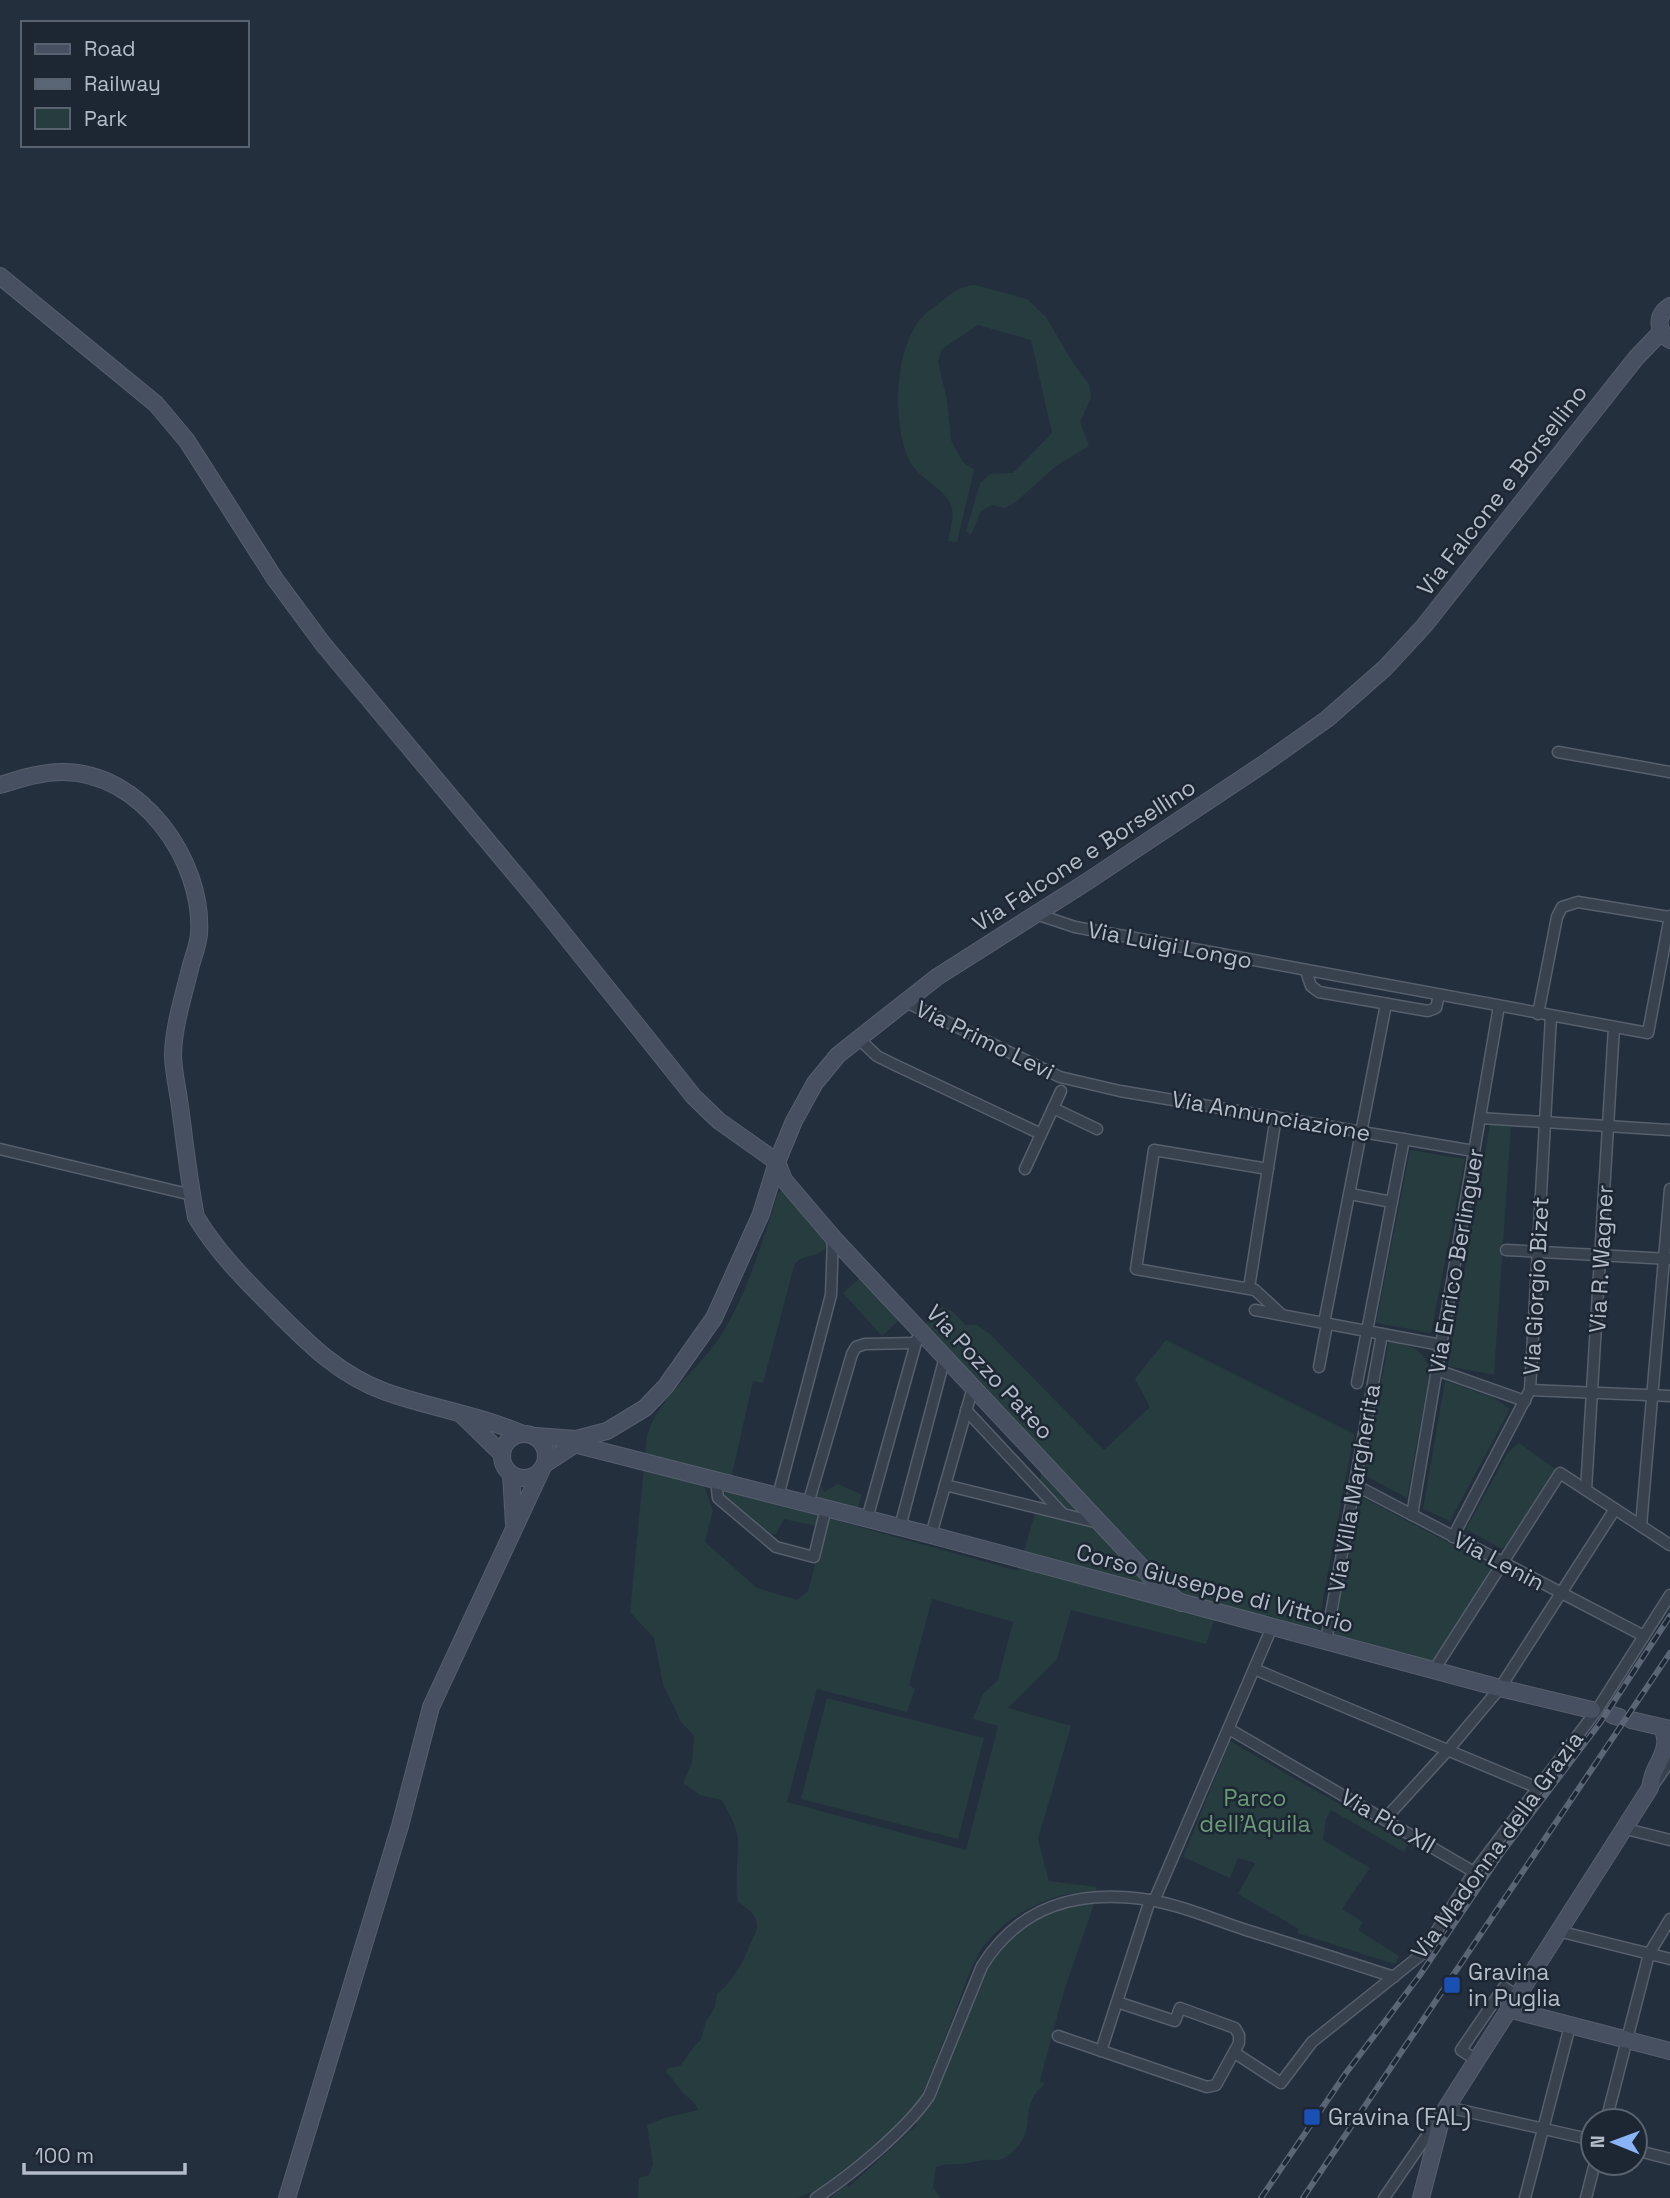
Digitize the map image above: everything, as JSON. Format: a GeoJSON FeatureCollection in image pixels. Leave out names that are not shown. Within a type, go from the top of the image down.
{"type":"FeatureCollection","features":[{"type":"Feature","properties":{"kind":"street"},"geometry":{"type":"LineString","coordinates":[[0,276],[156,404],[187,441],[275,579],[323,644],[536,899],[672,1071],[719,1121],[776,1162]]}},
{"type":"Feature","properties":{"kind":"street"},"geometry":{"type":"LineString","coordinates":[[1666,336],[1659,320],[1661,314],[1670,306]]}},
{"type":"Feature","properties":{"kind":"street","name":"Via Falcone e Borsellino"},"geometry":{"type":"LineString","coordinates":[[543,1468],[580,1441],[607,1431],[645,1408],[686,1360],[714,1318],[735,1273],[761,1214],[776,1162],[794,1121],[815,1083],[838,1055],[904,1001],[1265,764],[1327,719],[1385,668],[1431,617],[1636,358],[1666,336]]}},
{"type":"Feature","properties":{"kind":"street"},"geometry":{"type":"LineString","coordinates":[[1558,752],[1670,772]]}},
{"type":"Feature","properties":{"kind":"street","name":"Via Falcone e Borsellino"},"geometry":{"type":"LineString","coordinates":[[0,785],[37,774],[64,772],[88,775],[129,795],[156,818],[184,858],[200,910],[199,938],[176,1024],[173,1056],[196,1217],[229,1264],[319,1354],[343,1372],[383,1391],[498,1423],[529,1435],[580,1441]]}},
{"type":"Feature","properties":{"kind":"street"},"geometry":{"type":"LineString","coordinates":[[1538,1014],[1557,916],[1562,908],[1578,902],[1670,916]]}},
{"type":"Feature","properties":{"kind":"street","name":"Via Luigi Longo"},"geometry":{"type":"LineString","coordinates":[[1036,914],[1074,928],[1648,1033],[1670,916]]}},
{"type":"Feature","properties":{"kind":"street"},"geometry":{"type":"LineString","coordinates":[[1306,971],[1311,986],[1319,992],[1432,1011],[1436,1008],[1439,995]]}},
{"type":"Feature","properties":{"kind":"street","name":"Via Primo Levi"},"geometry":{"type":"LineString","coordinates":[[904,1001],[1067,1079]]}},
{"type":"Feature","properties":{"kind":"street"},"geometry":{"type":"LineString","coordinates":[[1319,1367],[1386,1004]]}},
{"type":"Feature","properties":{"kind":"street","name":"Via Enrico Berlinguer"},"geometry":{"type":"LineString","coordinates":[[1412,1515],[1499,1006]]}},
{"type":"Feature","properties":{"kind":"street","name":"Via Giorgio Bizet"},"geometry":{"type":"LineString","coordinates":[[1453,1536],[1527,1396],[1551,1016]]}},
{"type":"Feature","properties":{"kind":"street","name":"Via R. Wagner"},"geometry":{"type":"LineString","coordinates":[[1586,1490],[1614,1027]]}},
{"type":"Feature","properties":{"kind":"street"},"geometry":{"type":"LineString","coordinates":[[858,1038],[877,1056],[1041,1134]]}},
{"type":"Feature","properties":{"kind":"street","name":"Via Annunciazione"},"geometry":{"type":"LineString","coordinates":[[1067,1079],[1120,1091],[1474,1151]]}},
{"type":"Feature","properties":{"kind":"street"},"geometry":{"type":"LineString","coordinates":[[1025,1169],[1061,1091]]}},
{"type":"Feature","properties":{"kind":"street"},"geometry":{"type":"LineString","coordinates":[[1053,1108],[1097,1129]]}},
{"type":"Feature","properties":{"kind":"street"},"geometry":{"type":"LineString","coordinates":[[1249,1289],[1276,1117]]}},
{"type":"Feature","properties":{"kind":"street"},"geometry":{"type":"LineString","coordinates":[[1480,1118],[1670,1130]]}},
{"type":"Feature","properties":{"kind":"street","name":"Via Villa Margherita"},"geometry":{"type":"LineString","coordinates":[[1357,1383],[1404,1139]]}},
{"type":"Feature","properties":{"kind":"street"},"geometry":{"type":"LineString","coordinates":[[0,1149],[192,1195]]}},
{"type":"Feature","properties":{"kind":"street"},"geometry":{"type":"LineString","coordinates":[[1268,1169],[1154,1150],[1136,1269],[1255,1290],[1282,1315]]}},
{"type":"Feature","properties":{"kind":"street","name":"Via Pozzo Pateo"},"geometry":{"type":"LineString","coordinates":[[776,1162],[784,1180],[917,1337],[945,1357],[1161,1588],[1181,1603]]}},
{"type":"Feature","properties":{"kind":"street"},"geometry":{"type":"LineString","coordinates":[[1641,1526],[1667,1259],[1670,1189]]}},
{"type":"Feature","properties":{"kind":"street"},"geometry":{"type":"LineString","coordinates":[[1349,1194],[1392,1202]]}},
{"type":"Feature","properties":{"kind":"street"},"geometry":{"type":"LineString","coordinates":[[778,1496],[831,1296],[833,1237]]}},
{"type":"Feature","properties":{"kind":"street"},"geometry":{"type":"LineString","coordinates":[[1506,1250],[1667,1259]]}},
{"type":"Feature","properties":{"kind":"street"},"geometry":{"type":"LineString","coordinates":[[1255,1310],[1441,1345]]}},
{"type":"Feature","properties":{"kind":"street","name":"Via Villa Margherita"},"geometry":{"type":"LineString","coordinates":[[1326,1641],[1382,1334]]}},
{"type":"Feature","properties":{"kind":"street"},"geometry":{"type":"LineString","coordinates":[[808,1504],[856,1347],[917,1337],[867,1519]]}},
{"type":"Feature","properties":{"kind":"street"},"geometry":{"type":"LineString","coordinates":[[901,1527],[945,1357]]}},
{"type":"Feature","properties":{"kind":"street"},"geometry":{"type":"LineString","coordinates":[[1437,1370],[1527,1396],[1593,1393],[1670,1396]]}},
{"type":"Feature","properties":{"kind":"street"},"geometry":{"type":"LineString","coordinates":[[930,1535],[973,1387]]}},
{"type":"Feature","properties":{"kind":"street","name":"Via Pozzo Pateo"},"geometry":{"type":"LineString","coordinates":[[966,1410],[1064,1514]]}},
{"type":"Feature","properties":{"kind":"street"},"geometry":{"type":"LineString","coordinates":[[459,1413],[502,1454],[511,1474],[523,1478],[536,1475],[543,1468]]}},
{"type":"Feature","properties":{"kind":"street"},"geometry":{"type":"LineString","coordinates":[[287,2198],[400,1826],[431,1707],[546,1458],[544,1445],[529,1435],[507,1442],[502,1454]]}},
{"type":"Feature","properties":{"kind":"street","name":"Corso Giuseppe di Vittorio"},"geometry":{"type":"LineString","coordinates":[[580,1441],[716,1480],[1500,1688],[1666,1729]]}},
{"type":"Feature","properties":{"kind":"street"},"geometry":{"type":"LineString","coordinates":[[1434,1670],[1560,1473],[1670,1545]]}},
{"type":"Feature","properties":{"kind":"street"},"geometry":{"type":"LineString","coordinates":[[511,1474],[514,1527]]}},
{"type":"Feature","properties":{"kind":"street"},"geometry":{"type":"LineString","coordinates":[[716,1480],[718,1498],[779,1548],[814,1556],[826,1508]]}},
{"type":"Feature","properties":{"kind":"street"},"geometry":{"type":"LineString","coordinates":[[945,1485],[1101,1523]]}},
{"type":"Feature","properties":{"kind":"street","name":"Via Lenin"},"geometry":{"type":"LineString","coordinates":[[1355,1485],[1644,1636]]}},
{"type":"Feature","properties":{"kind":"street"},"geometry":{"type":"LineString","coordinates":[[1385,1819],[1448,1751],[1500,1688],[1615,1509]]}},
{"type":"Feature","properties":{"kind":"street","name":"Via Madonna della Grazia"},"geometry":{"type":"LineString","coordinates":[[1235,2053],[1281,2083],[1312,2042],[1422,1954],[1474,1872],[1538,1788],[1610,1714],[1644,1636],[1670,1595]]}},
{"type":"Feature","properties":{"kind":"street"},"geometry":{"type":"LineString","coordinates":[[1101,2051],[1152,1900],[1272,1627]]}},
{"type":"Feature","properties":{"kind":"street"},"geometry":{"type":"LineString","coordinates":[[1254,1669],[1538,1788]]}},
{"type":"Feature","properties":{"kind":"street","name":"Via Pio XII"},"geometry":{"type":"LineString","coordinates":[[1229,1728],[1474,1872]]}},
{"type":"Feature","properties":{"kind":"street"},"geometry":{"type":"LineString","coordinates":[[1650,1788],[1653,1774],[1669,1746],[1666,1729]]}},
{"type":"Feature","properties":{"kind":"street"},"geometry":{"type":"LineString","coordinates":[[1384,2198],[1445,2110],[1512,2002],[1670,1761]]}},
{"type":"Feature","properties":{"kind":"street"},"geometry":{"type":"LineString","coordinates":[[1626,1829],[1670,1840]]}},
{"type":"Feature","properties":{"kind":"street"},"geometry":{"type":"LineString","coordinates":[[816,2198],[842,2181],[918,2112],[929,2096],[982,1965],[994,1946],[1024,1921],[1067,1900],[1104,1896],[1152,1900],[1394,1976]]}},
{"type":"Feature","properties":{"kind":"street"},"geometry":{"type":"LineString","coordinates":[[1610,2107],[1649,1954],[1670,1919]]}},
{"type":"Feature","properties":{"kind":"street"},"geometry":{"type":"LineString","coordinates":[[1558,1931],[1670,1959]]}},
{"type":"Feature","properties":{"kind":"street"},"geometry":{"type":"LineString","coordinates":[[1476,2060],[1461,2050],[1504,1987],[1512,2002],[1570,2026],[1670,2051]]}},
{"type":"Feature","properties":{"kind":"street"},"geometry":{"type":"LineString","coordinates":[[1058,2036],[1210,2087],[1216,2085],[1240,2039],[1231,2025],[1180,2008],[1175,2021],[1117,2002]]}},
{"type":"Feature","properties":{"kind":"street"},"geometry":{"type":"LineString","coordinates":[[1525,2198],[1570,2026]]}},
{"type":"Feature","properties":{"kind":"street"},"geometry":{"type":"LineString","coordinates":[[1445,2110],[1579,2137]]}},
{"type":"Feature","properties":{"kind":"street"},"geometry":{"type":"LineString","coordinates":[[1421,2198],[1445,2110]]}},
{"type":"Feature","properties":{"kind":"street"},"geometry":{"type":"LineString","coordinates":[[1649,2154],[1670,2159]]}},
{"type":"Feature","properties":{"kind":"street"},"geometry":{"type":"LineString","coordinates":[[1586,2198],[1591,2177]]}},
{"type":"Feature","properties":{"kind":"green space"},"geometry":{"type":"Polygon","coordinates":[[[975,285],[1027,299],[1046,317],[1073,363],[1089,384],[1091,398],[1080,422],[1089,446],[1056,466],[1017,501],[1005,508],[992,505],[981,511],[971,535],[966,531],[980,483],[990,474],[1013,473],[1052,433],[1031,340],[978,325],[942,349],[938,362],[947,400],[951,440],[963,462],[974,470],[957,542],[948,541],[952,516],[950,502],[920,474],[910,462],[904,447],[898,391],[904,353],[918,322],[953,292],[975,285]]]}},
{"type":"Feature","properties":{"kind":"green space"},"geometry":{"type":"Polygon","coordinates":[[[1490,1124],[1511,1127],[1494,1375],[1448,1366],[1490,1124]]]}},
{"type":"Feature","properties":{"kind":"green space"},"geometry":{"type":"Polygon","coordinates":[[[1410,1150],[1465,1159],[1431,1333],[1376,1323],[1410,1150]]]}},
{"type":"Feature","properties":{"kind":"green space"},"geometry":{"type":"Polygon","coordinates":[[[782,1190],[830,1243],[820,1252],[802,1258],[794,1266],[763,1383],[753,1381],[732,1475],[703,1483],[713,1511],[705,1542],[757,1588],[797,1600],[808,1591],[825,1528],[784,1519],[776,1534],[765,1534],[724,1498],[726,1490],[1018,1571],[1039,1500],[1042,1451],[925,1325],[942,1307],[952,1311],[966,1325],[977,1325],[990,1334],[1104,1450],[1150,1407],[1135,1379],[1166,1340],[1354,1434],[1317,1631],[1267,1615],[1265,1617],[1219,1605],[1206,1644],[1071,1610],[1057,1659],[1008,1708],[1071,1726],[1038,1839],[1049,1881],[1097,1887],[1096,1891],[1064,1895],[1033,1906],[993,1935],[983,1947],[968,1976],[921,2098],[910,2113],[845,2171],[825,2186],[798,2198],[638,2198],[639,2178],[649,2175],[653,2164],[647,2125],[698,2110],[666,2072],[668,2068],[680,2066],[700,2041],[715,2007],[717,1994],[741,1965],[757,1929],[754,1916],[738,1902],[738,1840],[735,1826],[722,1800],[700,1795],[683,1783],[692,1762],[694,1736],[681,1722],[663,1684],[654,1638],[630,1612],[647,1436],[660,1409],[711,1349],[730,1320],[754,1267],[778,1193],[782,1190]],[[932,1599],[909,1685],[915,1689],[907,1712],[817,1689],[787,1802],[966,1850],[998,1726],[973,1719],[983,1694],[998,1680],[1013,1622],[932,1599]]]}},
{"type":"Feature","properties":{"kind":"green space"},"geometry":{"type":"Polygon","coordinates":[[[861,1277],[900,1319],[882,1336],[843,1293],[861,1277]]]}},
{"type":"Feature","properties":{"kind":"green space"},"geometry":{"type":"Polygon","coordinates":[[[1389,1341],[1410,1346],[1420,1352],[1430,1370],[1407,1498],[1364,1475],[1389,1341]]]}},
{"type":"Feature","properties":{"kind":"green space"},"geometry":{"type":"Polygon","coordinates":[[[1445,1381],[1492,1397],[1510,1409],[1450,1521],[1423,1509],[1445,1381]]]}},
{"type":"Feature","properties":{"kind":"green space"},"geometry":{"type":"Polygon","coordinates":[[[1519,1443],[1555,1469],[1505,1548],[1500,1548],[1466,1529],[1508,1452],[1519,1443]]]}},
{"type":"Feature","properties":{"kind":"green space"},"geometry":{"type":"Polygon","coordinates":[[[838,1484],[862,1495],[857,1509],[815,1497],[822,1486],[824,1492],[838,1484]]]}},
{"type":"Feature","properties":{"kind":"green space"},"geometry":{"type":"Polygon","coordinates":[[[1360,1496],[1493,1566],[1433,1662],[1334,1635],[1360,1496]]]}},
{"type":"Feature","properties":{"kind":"green space"},"geometry":{"type":"Polygon","coordinates":[[[827,1698],[984,1738],[958,1839],[801,1799],[827,1698]]]}},
{"type":"Feature","properties":{"kind":"green space","name":"Parco dell'Aquila"},"geometry":{"type":"Polygon","coordinates":[[[1230,1741],[1408,1844],[1404,1852],[1331,1810],[1326,1819],[1323,1840],[1370,1868],[1342,1909],[1363,1922],[1358,1930],[1399,1956],[1395,1964],[1297,1933],[1299,1929],[1238,1894],[1255,1863],[1238,1858],[1230,1878],[1183,1857],[1230,1741]]]}},
{"type":"Feature","properties":{"kind":"green space"},"geometry":{"type":"Polygon","coordinates":[[[1078,1904],[1094,1904],[1064,1991],[1040,2081],[1045,2084],[1031,2102],[1026,2129],[1017,2148],[1001,2159],[936,2167],[933,2187],[940,2198],[830,2198],[846,2184],[849,2187],[917,2125],[916,2120],[938,2084],[975,1990],[997,1952],[1034,1922],[1078,1904]]]}},
{"type":"Feature","properties":{"kind":"railway"},"geometry":{"type":"LineString","coordinates":[[1261,2198],[1346,2073],[1420,1975],[1501,1854],[1600,1723],[1670,1616]]}},
{"type":"Feature","properties":{"kind":"railway"},"geometry":{"type":"LineString","coordinates":[[1303,2198],[1670,1653]]}},
{"type":"Feature","properties":{"kind":"place","name":"Gravina in Puglia"},"geometry":{"type":"Point","coordinates":[1452,1985]}},
{"type":"Feature","properties":{"kind":"place","name":"Gravina (FAL)"},"geometry":{"type":"Point","coordinates":[1312,2117]}}]}
